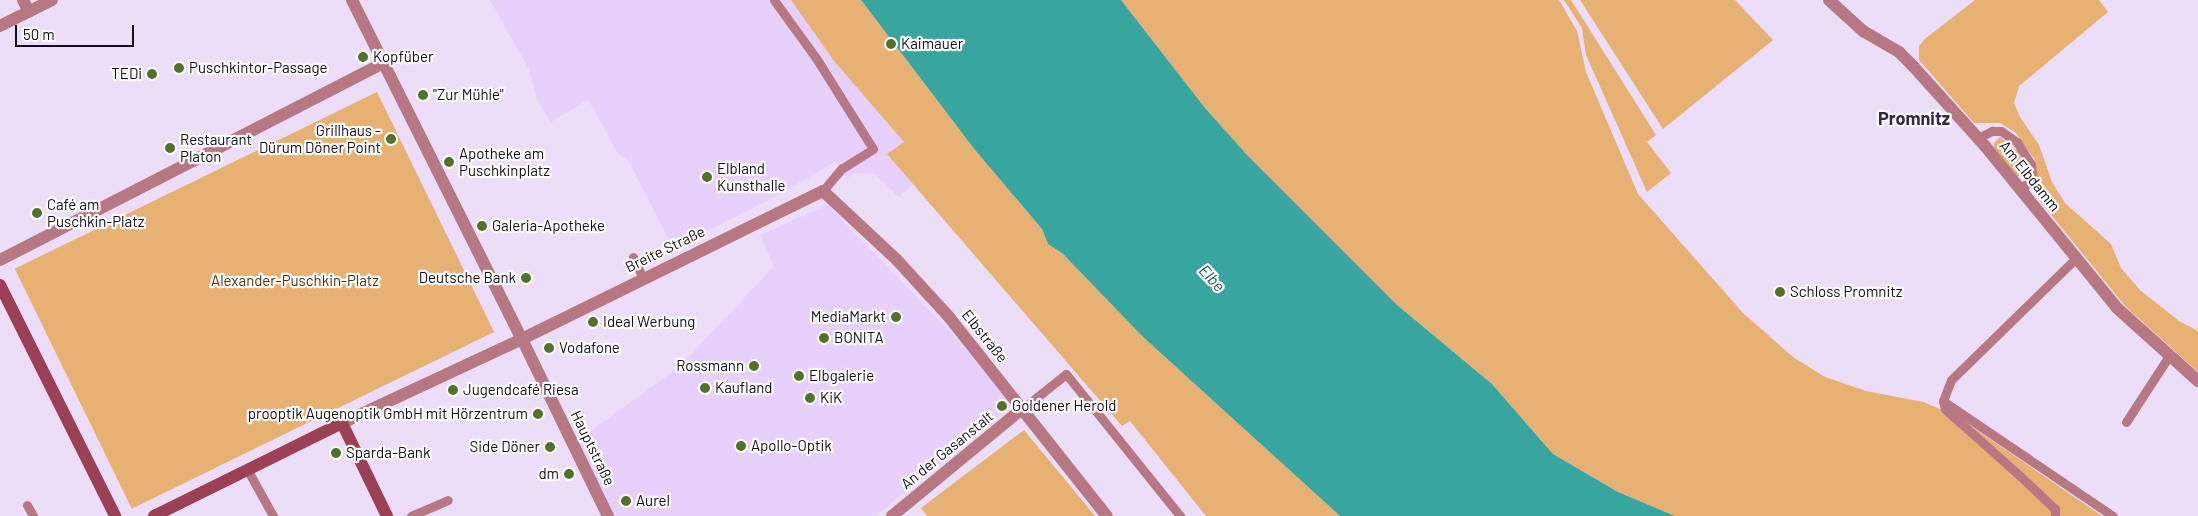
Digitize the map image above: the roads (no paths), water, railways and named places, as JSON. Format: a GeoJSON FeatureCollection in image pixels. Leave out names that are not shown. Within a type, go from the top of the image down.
{"type":"FeatureCollection","features":[{"type":"Feature","properties":{"kind":"main road"},"geometry":{"type":"LineString","coordinates":[[0,285],[115,516]]}},
{"type":"Feature","properties":{"kind":"main road"},"geometry":{"type":"LineString","coordinates":[[154,516],[342,424],[387,516]]}},
{"type":"Feature","properties":{"kind":"street"},"geometry":{"type":"LineString","coordinates":[[23,0],[29,12]]}},
{"type":"Feature","properties":{"kind":"street"},"geometry":{"type":"LineString","coordinates":[[0,26],[52,0]]}},
{"type":"Feature","properties":{"kind":"street"},"geometry":{"type":"LineString","coordinates":[[342,424],[522,339],[381,64],[352,0]]}},
{"type":"Feature","properties":{"kind":"street","name":"Am Elbdamm"},"geometry":{"type":"LineString","coordinates":[[1829,0],[1863,31],[1899,52],[1978,138],[2117,308],[2198,381]]}},
{"type":"Feature","properties":{"kind":"street"},"geometry":{"type":"LineString","coordinates":[[0,260],[381,64]]}},
{"type":"Feature","properties":{"kind":"street","name":"Breite Straße"},"geometry":{"type":"LineString","coordinates":[[522,339],[822,191]]}},
{"type":"Feature","properties":{"kind":"street","name":"Elbstraße"},"geometry":{"type":"LineString","coordinates":[[822,191],[897,260],[949,317],[1107,516]]}},
{"type":"Feature","properties":{"kind":"street","name":"Hauptstraße"},"geometry":{"type":"LineString","coordinates":[[522,339],[608,516]]}},
{"type":"Feature","properties":{"kind":"street","name":"An der Gasanstalt"},"geometry":{"type":"LineString","coordinates":[[892,516],[1022,409]]}},
{"type":"Feature","properties":{"kind":"lane"},"geometry":{"type":"LineString","coordinates":[[774,0],[816,58],[874,149],[842,168],[822,191]]}},
{"type":"Feature","properties":{"kind":"lane"},"geometry":{"type":"LineString","coordinates":[[1978,138],[2001,131],[2017,142],[2031,164],[2032,174],[2022,191]]}},
{"type":"Feature","properties":{"kind":"lane"},"geometry":{"type":"LineString","coordinates":[[633,257],[643,278]]}},
{"type":"Feature","properties":{"kind":"lane"},"geometry":{"type":"LineString","coordinates":[[2055,516],[2054,509],[1945,409],[1942,401],[1951,380],[2075,259]]}},
{"type":"Feature","properties":{"kind":"lane"},"geometry":{"type":"LineString","coordinates":[[2126,422],[2169,356]]}},
{"type":"Feature","properties":{"kind":"lane"},"geometry":{"type":"LineString","coordinates":[[1022,409],[1066,374],[1180,516]]}},
{"type":"Feature","properties":{"kind":"lane"},"geometry":{"type":"LineString","coordinates":[[1942,401],[2113,516]]}},
{"type":"Feature","properties":{"kind":"lane"},"geometry":{"type":"LineString","coordinates":[[247,470],[272,516]]}},
{"type":"Feature","properties":{"kind":"lane"},"geometry":{"type":"LineString","coordinates":[[411,516],[448,500]]}},
{"type":"Feature","properties":{"kind":"lane"},"geometry":{"type":"LineString","coordinates":[[27,505],[33,516]]}},
{"type":"Feature","properties":{"kind":"water","name":"Elbe"},"geometry":{"type":"Polygon","coordinates":[[[861,0],[1121,0],[1205,108],[1248,156],[1396,304],[1492,384],[1553,454],[1618,492],[1675,516],[1340,516],[1142,336],[1063,254],[1048,244],[1042,229],[975,150],[861,0]]]}},
{"type":"Feature","properties":{"kind":"place","name":"Kaimauer"},"geometry":{"type":"Point","coordinates":[891,44]}},
{"type":"Feature","properties":{"kind":"place","name":"Kopfüber"},"geometry":{"type":"Point","coordinates":[363,57]}},
{"type":"Feature","properties":{"kind":"place","name":"Puschkintor-Passage"},"geometry":{"type":"Point","coordinates":[179,68]}},
{"type":"Feature","properties":{"kind":"place","name":"TEDi"},"geometry":{"type":"Point","coordinates":[152,74]}},
{"type":"Feature","properties":{"kind":"place","name":"\"Zur Mühle\""},"geometry":{"type":"Point","coordinates":[423,95]}},
{"type":"Feature","properties":{"kind":"place","name":"Grillhaus - Dürum Döner Point"},"geometry":{"type":"Point","coordinates":[391,139]}},
{"type":"Feature","properties":{"kind":"place","name":"Restaurant Platon"},"geometry":{"type":"Point","coordinates":[170,148]}},
{"type":"Feature","properties":{"kind":"place","name":"Apotheke am Puschkinplatz"},"geometry":{"type":"Point","coordinates":[449,162]}},
{"type":"Feature","properties":{"kind":"place","name":"Elbland Kunsthalle"},"geometry":{"type":"Point","coordinates":[707,177]}},
{"type":"Feature","properties":{"kind":"place","name":"Café am Puschkin-Platz"},"geometry":{"type":"Point","coordinates":[37,213]}},
{"type":"Feature","properties":{"kind":"place","name":"Galeria-Apotheke"},"geometry":{"type":"Point","coordinates":[482,226]}},
{"type":"Feature","properties":{"kind":"place","name":"Deutsche Bank"},"geometry":{"type":"Point","coordinates":[526,278]}},
{"type":"Feature","properties":{"kind":"place","name":"Schloss Promnitz"},"geometry":{"type":"Point","coordinates":[1780,292]}},
{"type":"Feature","properties":{"kind":"place","name":"MediaMarkt"},"geometry":{"type":"Point","coordinates":[896,317]}},
{"type":"Feature","properties":{"kind":"place","name":"Ideal Werbung"},"geometry":{"type":"Point","coordinates":[593,322]}},
{"type":"Feature","properties":{"kind":"place","name":"BONITA"},"geometry":{"type":"Point","coordinates":[824,338]}},
{"type":"Feature","properties":{"kind":"place","name":"Vodafone"},"geometry":{"type":"Point","coordinates":[549,348]}},
{"type":"Feature","properties":{"kind":"place","name":"Rossmann"},"geometry":{"type":"Point","coordinates":[754,366]}},
{"type":"Feature","properties":{"kind":"place","name":"Elbgalerie"},"geometry":{"type":"Point","coordinates":[799,376]}},
{"type":"Feature","properties":{"kind":"place","name":"Kaufland"},"geometry":{"type":"Point","coordinates":[705,388]}},
{"type":"Feature","properties":{"kind":"place","name":"Jugendcafé Riesa"},"geometry":{"type":"Point","coordinates":[453,390]}},
{"type":"Feature","properties":{"kind":"place","name":"KiK"},"geometry":{"type":"Point","coordinates":[810,398]}},
{"type":"Feature","properties":{"kind":"place","name":"Goldener Herold"},"geometry":{"type":"Point","coordinates":[1002,406]}},
{"type":"Feature","properties":{"kind":"place","name":"prooptik Augenoptik GmbH mit Hörzentrum"},"geometry":{"type":"Point","coordinates":[538,414]}},
{"type":"Feature","properties":{"kind":"place","name":"Apollo-Optik"},"geometry":{"type":"Point","coordinates":[741,446]}},
{"type":"Feature","properties":{"kind":"place","name":"Side Döner"},"geometry":{"type":"Point","coordinates":[550,447]}},
{"type":"Feature","properties":{"kind":"place","name":"Sparda-Bank"},"geometry":{"type":"Point","coordinates":[336,453]}},
{"type":"Feature","properties":{"kind":"place","name":"dm"},"geometry":{"type":"Point","coordinates":[569,474]}},
{"type":"Feature","properties":{"kind":"place","name":"Aurel"},"geometry":{"type":"Point","coordinates":[626,501]}},
{"type":"Feature","properties":{"kind":"district","name":"Promnitz"},"geometry":{"type":"Point","coordinates":[1914,118]}},
{"type":"Feature","properties":{"kind":"park label","name":"Alexander-Puschkin-Platz"},"geometry":{"type":"Point","coordinates":[295,281]}}]}
